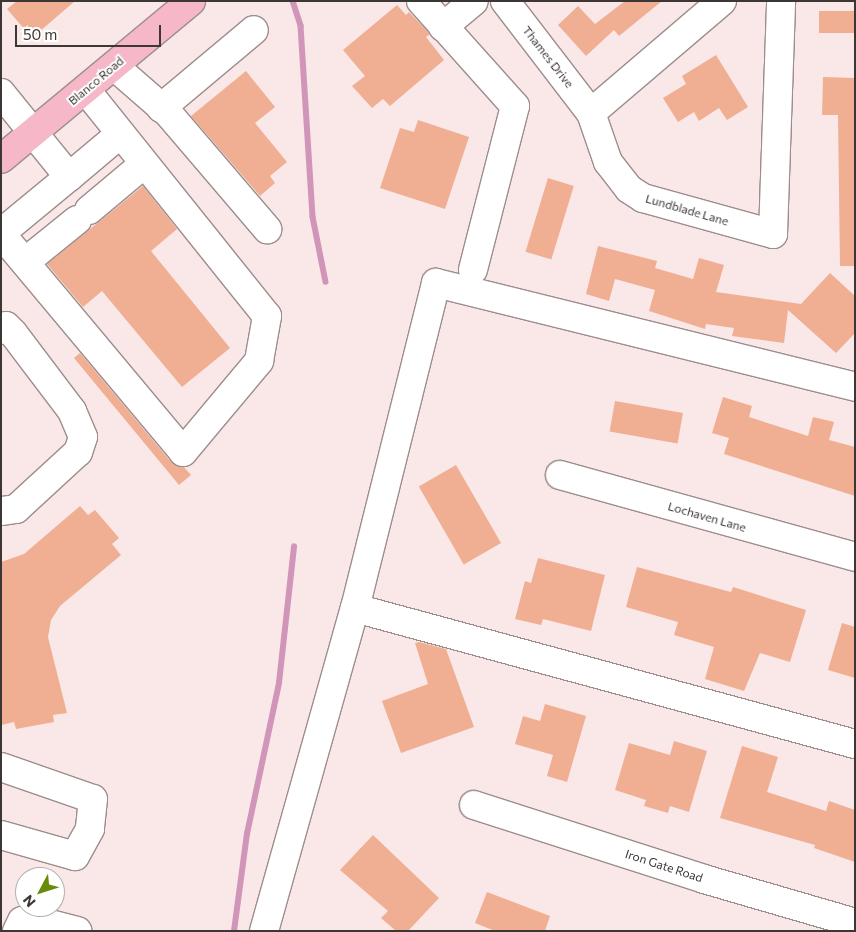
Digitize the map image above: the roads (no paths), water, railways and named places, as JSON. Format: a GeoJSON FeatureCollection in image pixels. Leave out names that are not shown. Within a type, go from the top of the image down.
{"type":"FeatureCollection","features":[{"type":"Feature","properties":{"kind":"main road","name":"Blanco Road"},"geometry":{"type":"LineString","coordinates":[[1,159],[191,1]]}},
{"type":"Feature","properties":{"kind":"street"},"geometry":{"type":"LineString","coordinates":[[420,1],[515,106],[472,270]]}},
{"type":"Feature","properties":{"kind":"street"},"geometry":{"type":"LineString","coordinates":[[443,27],[474,1]]}},
{"type":"Feature","properties":{"kind":"street"},"geometry":{"type":"LineString","coordinates":[[591,113],[722,1]]}},
{"type":"Feature","properties":{"kind":"street","name":"Lundblade Lane"},"geometry":{"type":"LineString","coordinates":[[591,113],[608,162],[629,190],[643,198],[773,234],[781,1]]}},
{"type":"Feature","properties":{"kind":"street","name":"Thames Drive"},"geometry":{"type":"LineString","coordinates":[[506,2],[591,113]]}},
{"type":"Feature","properties":{"kind":"street"},"geometry":{"type":"LineString","coordinates":[[161,108],[254,30]]}},
{"type":"Feature","properties":{"kind":"street"},"geometry":{"type":"LineString","coordinates":[[114,66],[161,108],[267,229]]}},
{"type":"Feature","properties":{"kind":"street"},"geometry":{"type":"LineString","coordinates":[[86,90],[267,316],[259,361],[183,452],[1,233],[120,134]]}},
{"type":"Feature","properties":{"kind":"street"},"geometry":{"type":"LineString","coordinates":[[1,93],[69,177]]}},
{"type":"Feature","properties":{"kind":"street"},"geometry":{"type":"LineString","coordinates":[[25,262],[144,164]]}},
{"type":"Feature","properties":{"kind":"street"},"geometry":{"type":"LineString","coordinates":[[264,931],[355,608],[436,283],[855,387]]}},
{"type":"Feature","properties":{"kind":"street"},"geometry":{"type":"LineString","coordinates":[[1,511],[16,509],[78,452],[84,437],[72,411],[3,326]]}},
{"type":"Feature","properties":{"kind":"street","name":"Lochaven Lane"},"geometry":{"type":"LineString","coordinates":[[560,475],[855,557]]}},
{"type":"Feature","properties":{"kind":"street"},"geometry":{"type":"LineString","coordinates":[[355,608],[855,744]]}},
{"type":"Feature","properties":{"kind":"street"},"geometry":{"type":"LineString","coordinates":[[1,767],[93,799],[90,829],[75,856],[1,835]]}},
{"type":"Feature","properties":{"kind":"street","name":"Iron Gate Road"},"geometry":{"type":"LineString","coordinates":[[474,805],[846,924]]}},
{"type":"Feature","properties":{"kind":"street"},"geometry":{"type":"LineString","coordinates":[[17,931],[22,921],[32,920],[77,931]]}},
{"type":"Feature","properties":{"kind":"waterway"},"geometry":{"type":"LineString","coordinates":[[293,1],[301,26],[313,217],[326,282]]}},
{"type":"Feature","properties":{"kind":"waterway"},"geometry":{"type":"LineString","coordinates":[[234,931],[247,834],[279,683],[294,547]]}}]}
